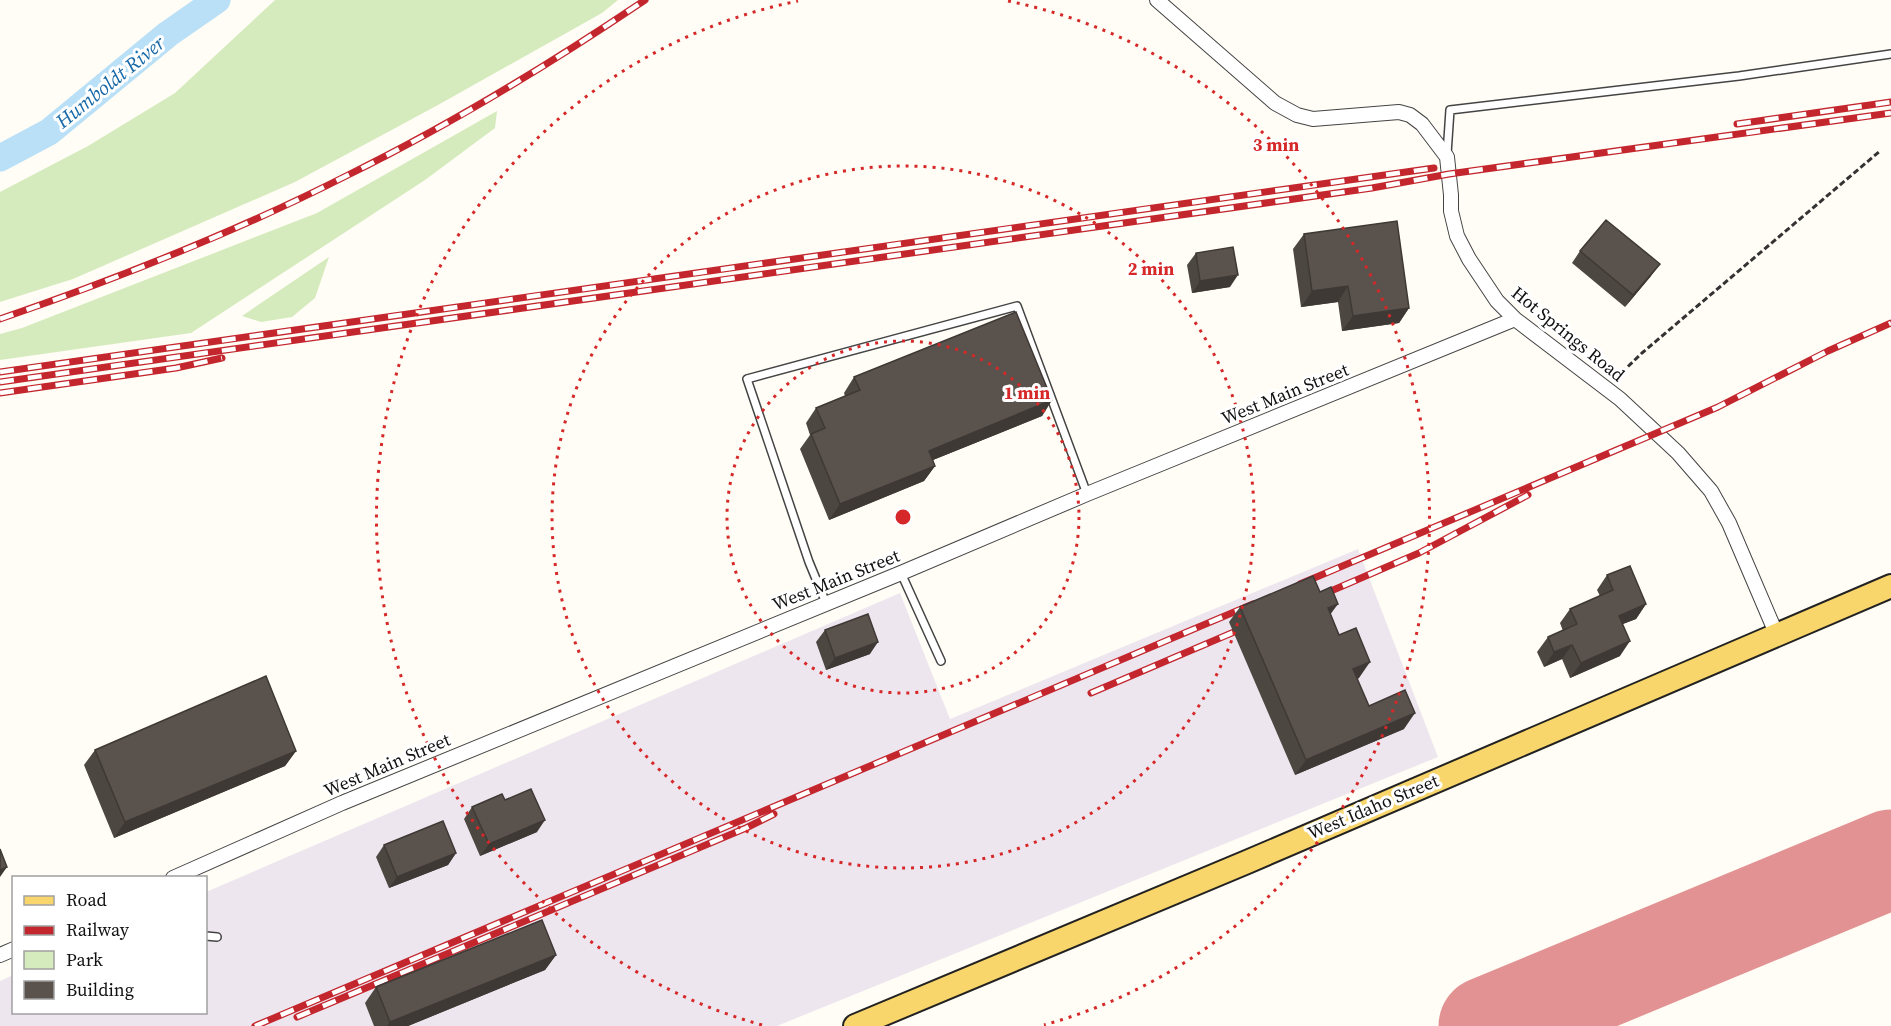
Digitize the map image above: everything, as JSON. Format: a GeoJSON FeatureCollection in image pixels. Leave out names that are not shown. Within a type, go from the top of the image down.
{"type":"FeatureCollection","features":[{"type":"Feature","properties":{"kind":"main road","name":"West Idaho Street"},"geometry":{"type":"LineString","coordinates":[[855,1026],[1236,867],[1776,633],[1891,586]]}},
{"type":"Feature","properties":{"kind":"street","name":"Hot Springs Road"},"geometry":{"type":"LineString","coordinates":[[1157,0],[1275,103],[1297,115],[1313,119],[1400,112],[1410,115],[1422,124],[1447,157],[1452,195],[1451,211],[1457,236],[1480,279],[1515,319],[1606,388],[1671,446],[1711,491],[1729,523],[1776,633]]}},
{"type":"Feature","properties":{"kind":"street","name":"West Main Street"},"geometry":{"type":"LineString","coordinates":[[178,876],[342,803],[1515,319]]}},
{"type":"Feature","properties":{"kind":"lane"},"geometry":{"type":"LineString","coordinates":[[1447,157],[1450,110],[1739,76],[1891,54]]}},
{"type":"Feature","properties":{"kind":"lane"},"geometry":{"type":"LineString","coordinates":[[826,603],[809,562],[747,379],[1017,306],[1087,494]]}},
{"type":"Feature","properties":{"kind":"lane"},"geometry":{"type":"LineString","coordinates":[[902,573],[941,660]]}},
{"type":"Feature","properties":{"kind":"lane"},"geometry":{"type":"LineString","coordinates":[[207,936],[217,937]]}},
{"type":"Feature","properties":{"kind":"path"},"geometry":{"type":"LineString","coordinates":[[1606,388],[1642,353],[1880,151]]}},
{"type":"Feature","properties":{"kind":"shaded area"},"geometry":{"type":"Polygon","coordinates":[[[1358,549],[1438,757],[777,1026],[0,1026],[0,981],[12,975],[12,1014],[207,1014],[207,892],[900,593],[950,719],[1358,549]]]}},
{"type":"Feature","properties":{"kind":"green space"},"geometry":{"type":"Polygon","coordinates":[[[275,0],[618,0],[602,13],[295,182],[73,279],[0,302],[0,192],[88,146],[175,93],[275,0]]]}},
{"type":"Feature","properties":{"kind":"green space"},"geometry":{"type":"Polygon","coordinates":[[[497,111],[495,128],[425,180],[191,333],[0,360],[0,334],[22,328],[317,213],[497,111]]]}},
{"type":"Feature","properties":{"kind":"green space"},"geometry":{"type":"Polygon","coordinates":[[[329,257],[315,298],[292,317],[261,322],[242,316],[329,257]]]}},
{"type":"Feature","properties":{"kind":"building"},"geometry":{"type":"Polygon","coordinates":[[[1606,220],[1660,264],[1633,295],[1580,251],[1606,220]]]}},
{"type":"Feature","properties":{"kind":"building"},"geometry":{"type":"Polygon","coordinates":[[[1397,221],[1409,308],[1353,316],[1348,286],[1312,291],[1304,234],[1397,221]]]}},
{"type":"Feature","properties":{"kind":"building"},"geometry":{"type":"Polygon","coordinates":[[[1233,247],[1238,275],[1200,281],[1196,253],[1233,247]]]}},
{"type":"Feature","properties":{"kind":"building"},"geometry":{"type":"Polygon","coordinates":[[[1016,312],[1052,400],[929,451],[935,466],[840,504],[811,434],[825,428],[816,408],[860,390],[854,377],[1016,312]]]}},
{"type":"Feature","properties":{"kind":"building"},"geometry":{"type":"Polygon","coordinates":[[[1630,566],[1646,604],[1619,616],[1630,641],[1581,663],[1572,645],[1554,652],[1548,637],[1577,624],[1570,609],[1613,590],[1607,575],[1630,566]]]}},
{"type":"Feature","properties":{"kind":"building"},"geometry":{"type":"Polygon","coordinates":[[[1313,576],[1320,592],[1331,587],[1338,604],[1328,608],[1339,635],[1356,628],[1370,662],[1353,669],[1369,706],[1405,690],[1415,713],[1306,760],[1240,607],[1313,576]]]}},
{"type":"Feature","properties":{"kind":"building"},"geometry":{"type":"Polygon","coordinates":[[[868,614],[878,642],[835,658],[825,630],[868,614]]]}},
{"type":"Feature","properties":{"kind":"building"},"geometry":{"type":"Polygon","coordinates":[[[266,676],[296,751],[125,822],[95,750],[266,676]]]}},
{"type":"Feature","properties":{"kind":"building"},"geometry":{"type":"Polygon","coordinates":[[[531,789],[545,820],[489,844],[472,807],[502,794],[505,800],[531,789]]]}},
{"type":"Feature","properties":{"kind":"building"},"geometry":{"type":"Polygon","coordinates":[[[443,821],[456,853],[397,877],[384,845],[443,821]]]}},
{"type":"Feature","properties":{"kind":"building"},"geometry":{"type":"Polygon","coordinates":[[[0,849],[7,867],[0,870],[0,849]]]}},
{"type":"Feature","properties":{"kind":"building"},"geometry":{"type":"Polygon","coordinates":[[[542,920],[556,955],[390,1022],[376,987],[542,920]]]}},
{"type":"Feature","properties":{"kind":"waterway","name":"Humboldt River"},"geometry":{"type":"LineString","coordinates":[[0,158],[49,132],[168,34],[217,0]]}},
{"type":"Feature","properties":{"kind":"runway"},"geometry":{"type":"LineString","coordinates":[[1488,1026],[1891,859]]}},
{"type":"Feature","properties":{"kind":"railway"},"geometry":{"type":"LineString","coordinates":[[0,319],[177,253],[306,196],[425,135],[500,92],[645,0]]}},
{"type":"Feature","properties":{"kind":"railway"},"geometry":{"type":"LineString","coordinates":[[1737,124],[1891,102]]}},
{"type":"Feature","properties":{"kind":"railway"},"geometry":{"type":"LineString","coordinates":[[0,382],[1372,188],[1449,174],[1891,113]]}},
{"type":"Feature","properties":{"kind":"railway"},"geometry":{"type":"LineString","coordinates":[[0,372],[1434,168]]}},
{"type":"Feature","properties":{"kind":"railway"},"geometry":{"type":"LineString","coordinates":[[1300,584],[1718,407],[1828,351],[1891,323]]}},
{"type":"Feature","properties":{"kind":"railway"},"geometry":{"type":"LineString","coordinates":[[0,393],[176,368],[222,358]]}},
{"type":"Feature","properties":{"kind":"railway"},"geometry":{"type":"LineString","coordinates":[[1317,597],[1419,553],[1528,495]]}},
{"type":"Feature","properties":{"kind":"railway"},"geometry":{"type":"LineString","coordinates":[[255,1026],[1253,604]]}},
{"type":"Feature","properties":{"kind":"railway"},"geometry":{"type":"LineString","coordinates":[[1091,693],[1234,632]]}},
{"type":"Feature","properties":{"kind":"railway"},"geometry":{"type":"LineString","coordinates":[[297,1017],[746,828],[774,814]]}}]}
